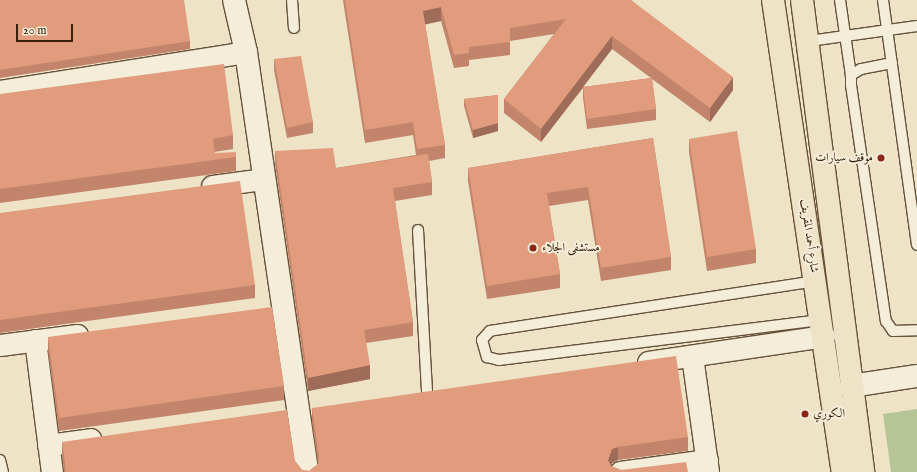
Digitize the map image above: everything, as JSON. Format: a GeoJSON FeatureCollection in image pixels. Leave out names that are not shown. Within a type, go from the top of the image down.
{"type":"FeatureCollection","features":[{"type":"Feature","properties":{"kind":"highway","name":"شارع أحمد المقريف"},"geometry":{"type":"LineString","coordinates":[[773,0],[823,328],[843,472]]}},
{"type":"Feature","properties":{"kind":"highway","name":"شارع أحمد المقريف"},"geometry":{"type":"LineString","coordinates":[[802,0],[809,41],[851,386],[863,472]]}},
{"type":"Feature","properties":{"kind":"highway"},"geometry":{"type":"LineString","coordinates":[[790,107],[816,103]]}},
{"type":"Feature","properties":{"kind":"street"},"geometry":{"type":"LineString","coordinates":[[234,0],[246,52],[263,179],[274,308],[298,412],[307,472]]}},
{"type":"Feature","properties":{"kind":"street"},"geometry":{"type":"LineString","coordinates":[[0,91],[246,52]]}},
{"type":"Feature","properties":{"kind":"street"},"geometry":{"type":"LineString","coordinates":[[193,188],[263,179]]}},
{"type":"Feature","properties":{"kind":"street"},"geometry":{"type":"LineString","coordinates":[[616,366],[692,356],[823,328]]}},
{"type":"Feature","properties":{"kind":"street"},"geometry":{"type":"LineString","coordinates":[[0,345],[97,332]]}},
{"type":"Feature","properties":{"kind":"street"},"geometry":{"type":"LineString","coordinates":[[35,340],[52,472]]}},
{"type":"Feature","properties":{"kind":"street"},"geometry":{"type":"LineString","coordinates":[[620,472],[708,466],[692,356]]}},
{"type":"Feature","properties":{"kind":"street"},"geometry":{"type":"LineString","coordinates":[[851,386],[917,376]]}},
{"type":"Feature","properties":{"kind":"street"},"geometry":{"type":"LineString","coordinates":[[404,396],[449,390]]}},
{"type":"Feature","properties":{"kind":"street"},"geometry":{"type":"LineString","coordinates":[[274,415],[321,408]]}},
{"type":"Feature","properties":{"kind":"street"},"geometry":{"type":"LineString","coordinates":[[48,445],[110,437]]}},
{"type":"Feature","properties":{"kind":"lane"},"geometry":{"type":"LineString","coordinates":[[292,0],[294,28]]}},
{"type":"Feature","properties":{"kind":"lane"},"geometry":{"type":"LineString","coordinates":[[840,0],[852,75],[886,321],[893,331],[917,330]]}},
{"type":"Feature","properties":{"kind":"lane"},"geometry":{"type":"LineString","coordinates":[[883,0],[917,245]]}},
{"type":"Feature","properties":{"kind":"lane"},"geometry":{"type":"LineString","coordinates":[[809,41],[917,26]]}},
{"type":"Feature","properties":{"kind":"lane"},"geometry":{"type":"LineString","coordinates":[[852,75],[861,69],[892,63]]}},
{"type":"Feature","properties":{"kind":"lane"},"geometry":{"type":"LineString","coordinates":[[418,230],[427,392]]}},
{"type":"Feature","properties":{"kind":"lane"},"geometry":{"type":"LineString","coordinates":[[816,281],[490,331],[482,340],[487,357],[499,360],[823,328]]}},
{"type":"Feature","properties":{"kind":"lane"},"geometry":{"type":"LineString","coordinates":[[0,460],[3,472]]}},
{"type":"Feature","properties":{"kind":"green space"},"geometry":{"type":"Polygon","coordinates":[[[917,409],[917,472],[891,472],[883,414],[917,409]]]}},
{"type":"Feature","properties":{"kind":"building"},"geometry":{"type":"Polygon","coordinates":[[[0,0],[184,0],[190,41],[0,70],[0,0]]]}},
{"type":"Feature","properties":{"kind":"building"},"geometry":{"type":"Polygon","coordinates":[[[345,0],[631,0],[733,77],[710,108],[612,36],[541,129],[504,99],[566,19],[510,28],[510,42],[469,47],[469,53],[454,55],[441,7],[423,11],[445,145],[417,149],[413,122],[365,130],[345,0]]]}},
{"type":"Feature","properties":{"kind":"building"},"geometry":{"type":"Polygon","coordinates":[[[301,56],[313,122],[287,128],[274,59],[301,56]]]}},
{"type":"Feature","properties":{"kind":"building"},"geometry":{"type":"Polygon","coordinates":[[[224,64],[233,135],[213,139],[215,153],[236,152],[236,157],[0,189],[0,94],[224,64]]]}},
{"type":"Feature","properties":{"kind":"building"},"geometry":{"type":"Polygon","coordinates":[[[652,78],[656,109],[587,119],[583,87],[652,78]]]}},
{"type":"Feature","properties":{"kind":"building"},"geometry":{"type":"Polygon","coordinates":[[[498,95],[498,123],[473,130],[464,99],[498,95]]]}},
{"type":"Feature","properties":{"kind":"building"},"geometry":{"type":"Polygon","coordinates":[[[737,131],[756,249],[707,257],[689,139],[737,131]]]}},
{"type":"Feature","properties":{"kind":"building"},"geometry":{"type":"Polygon","coordinates":[[[653,138],[671,257],[601,268],[588,187],[547,193],[560,274],[487,286],[468,168],[653,138]]]}},
{"type":"Feature","properties":{"kind":"building"},"geometry":{"type":"Polygon","coordinates":[[[333,148],[336,168],[428,154],[432,182],[393,188],[413,322],[364,330],[370,365],[308,378],[275,151],[333,148]]]}},
{"type":"Feature","properties":{"kind":"building"},"geometry":{"type":"Polygon","coordinates":[[[240,181],[255,285],[0,320],[0,213],[240,181]]]}},
{"type":"Feature","properties":{"kind":"building"},"geometry":{"type":"Polygon","coordinates":[[[272,307],[284,386],[59,418],[48,337],[272,307]]]}},
{"type":"Feature","properties":{"kind":"building"},"geometry":{"type":"Polygon","coordinates":[[[676,356],[688,437],[618,447],[612,449],[608,460],[611,466],[621,470],[686,462],[688,472],[66,472],[62,442],[287,410],[295,461],[302,470],[309,471],[318,464],[319,457],[312,408],[676,356]]]}},
{"type":"Feature","properties":{"kind":"place","name":"موقف سيارات"},"geometry":{"type":"Point","coordinates":[881,158]}},
{"type":"Feature","properties":{"kind":"place","name":"مستشفى الجلاء"},"geometry":{"type":"Point","coordinates":[533,248]}},
{"type":"Feature","properties":{"kind":"place","name":"الكوري"},"geometry":{"type":"Point","coordinates":[805,414]}}]}
